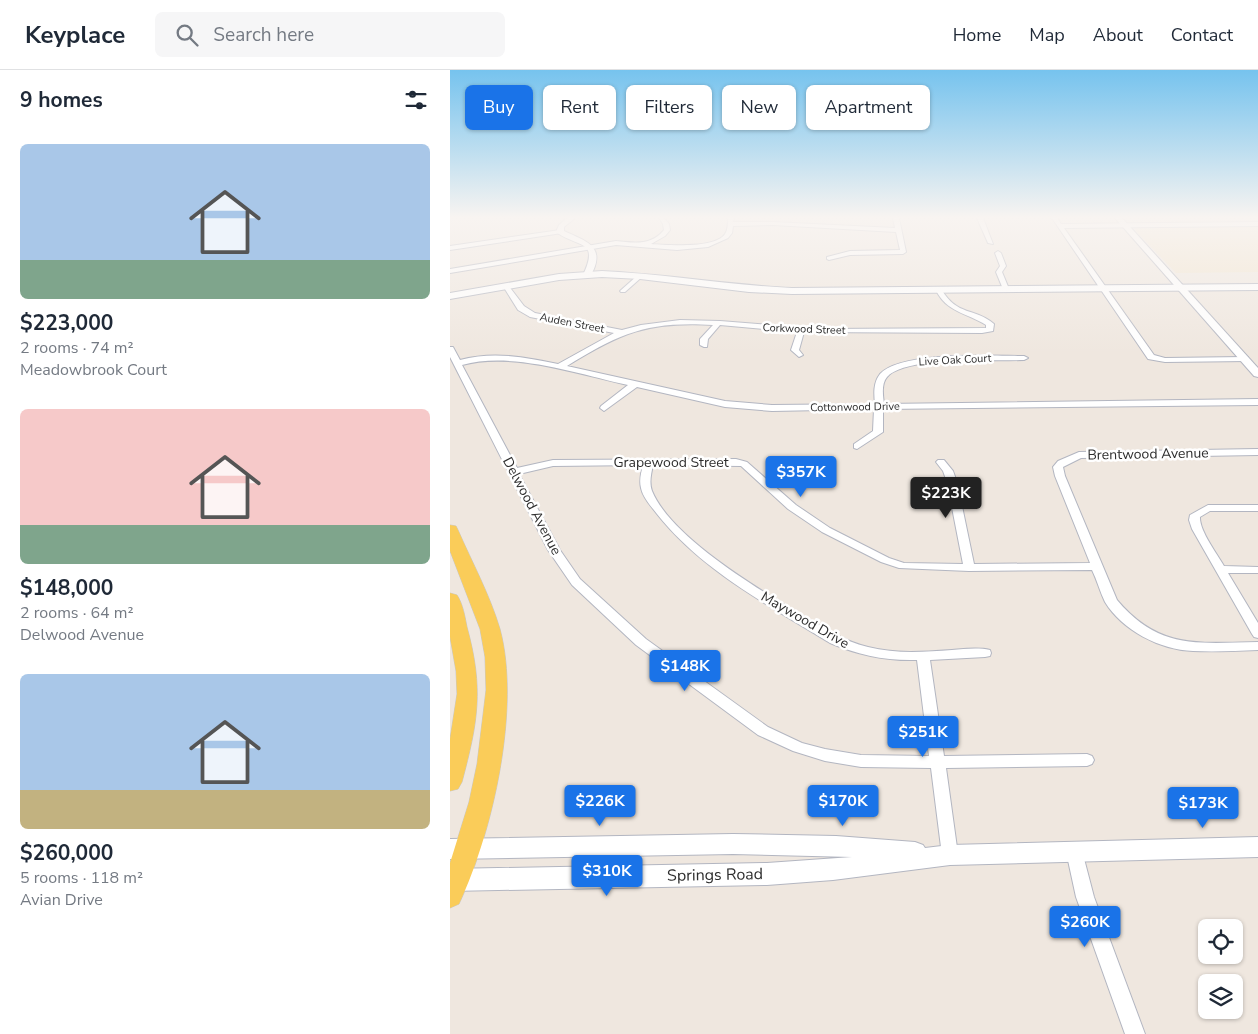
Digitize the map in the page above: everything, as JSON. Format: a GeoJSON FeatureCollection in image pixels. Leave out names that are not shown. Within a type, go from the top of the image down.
{"type":"FeatureCollection","features":[{"type":"Feature","properties":{"kind":"main road"},"geometry":{"type":"LineString","coordinates":[[450,296],[559,277],[587,275],[640,276],[770,290],[1258,287]]}},
{"type":"Feature","properties":{"kind":"main road"},"geometry":{"type":"LineString","coordinates":[[450,530],[490,630],[498,681],[490,760],[459,849],[452,886]]}},
{"type":"Feature","properties":{"kind":"main road"},"geometry":{"type":"LineString","coordinates":[[450,599],[461,639],[468,694],[458,757],[450,782]]}},
{"type":"Feature","properties":{"kind":"main road","name":"Springs Road"},"geometry":{"type":"LineString","coordinates":[[459,849],[733,844],[836,846],[950,855]]}},
{"type":"Feature","properties":{"kind":"main road","name":"Springs Road"},"geometry":{"type":"LineString","coordinates":[[452,886],[833,870],[950,855],[1258,846]]}},
{"type":"Feature","properties":{"kind":"street"},"geometry":{"type":"LineString","coordinates":[[450,271],[499,263]]}},
{"type":"Feature","properties":{"kind":"street"},"geometry":{"type":"LineString","coordinates":[[587,275],[593,263]]}},
{"type":"Feature","properties":{"kind":"street"},"geometry":{"type":"LineString","coordinates":[[1003,263],[1004,266],[998,270],[1006,289]]}},
{"type":"Feature","properties":{"kind":"street"},"geometry":{"type":"LineString","coordinates":[[1084,263],[1151,357],[1165,360],[1245,359]]}},
{"type":"Feature","properties":{"kind":"street"},"geometry":{"type":"LineString","coordinates":[[1158,263],[1258,374]]}},
{"type":"Feature","properties":{"kind":"street"},"geometry":{"type":"LineString","coordinates":[[624,291],[626,287],[640,276]]}},
{"type":"Feature","properties":{"kind":"street","name":"Auden Street"},"geometry":{"type":"LineString","coordinates":[[506,286],[521,308],[533,316],[622,332]]}},
{"type":"Feature","properties":{"kind":"street","name":"Corkwood Street"},"geometry":{"type":"LineString","coordinates":[[560,368],[622,332],[640,327],[670,323],[718,323],[801,330],[982,331],[990,329],[990,324],[982,318],[948,305],[939,290]]}},
{"type":"Feature","properties":{"kind":"street"},"geometry":{"type":"LineString","coordinates":[[704,345],[704,339],[718,323]]}},
{"type":"Feature","properties":{"kind":"street"},"geometry":{"type":"LineString","coordinates":[[799,355],[796,350],[801,330]]}},
{"type":"Feature","properties":{"kind":"street","name":"Delwood Avenue"},"geometry":{"type":"LineString","coordinates":[[450,349],[459,363],[554,550],[576,582],[641,642],[763,731],[798,747],[825,755],[861,761],[1087,760]]}},
{"type":"Feature","properties":{"kind":"street","name":"Cottonwood Drive"},"geometry":{"type":"LineString","coordinates":[[459,363],[482,357],[501,356],[725,404],[772,408],[1258,402]]}},
{"type":"Feature","properties":{"kind":"street","name":"Live Oak Court"},"geometry":{"type":"LineString","coordinates":[[857,446],[878,432],[879,387],[884,374],[901,366],[924,360],[1024,358]]}},
{"type":"Feature","properties":{"kind":"street"},"geometry":{"type":"LineString","coordinates":[[604,408],[635,384]]}},
{"type":"Feature","properties":{"kind":"street","name":"Brentwood Avenue"},"geometry":{"type":"LineString","coordinates":[[1097,566],[1060,476],[1058,467],[1061,462],[1079,455],[1258,452]]}},
{"type":"Feature","properties":{"kind":"street","name":"Grapewood Street"},"geometry":{"type":"LineString","coordinates":[[514,472],[553,463],[724,461],[744,464],[804,516],[826,530],[885,560],[903,566],[914,568],[1097,566]]}},
{"type":"Feature","properties":{"kind":"street","name":"Maywood Drive"},"geometry":{"type":"LineString","coordinates":[[649,462],[645,478],[647,490],[659,510],[689,543],[723,570],[850,647],[890,656],[985,654]]}},
{"type":"Feature","properties":{"kind":"street"},"geometry":{"type":"LineString","coordinates":[[941,462],[948,471],[952,482],[969,568]]}},
{"type":"Feature","properties":{"kind":"street"},"geometry":{"type":"LineString","coordinates":[[1258,508],[1208,508],[1195,515],[1194,520],[1197,529],[1258,634]]}},
{"type":"Feature","properties":{"kind":"street"},"geometry":{"type":"LineString","coordinates":[[1097,566],[1111,601],[1126,619],[1146,633],[1172,643],[1191,647],[1258,646]]}},
{"type":"Feature","properties":{"kind":"street"},"geometry":{"type":"LineString","coordinates":[[1220,569],[1258,570]]}},
{"type":"Feature","properties":{"kind":"street"},"geometry":{"type":"LineString","coordinates":[[922,656],[950,855]]}},
{"type":"Feature","properties":{"kind":"street"},"geometry":{"type":"LineString","coordinates":[[1074,851],[1085,897],[1135,1034]]}},
{"type":"Feature","properties":{"kind":"shaded area"},"geometry":{"type":"Polygon","coordinates":[[[1166,263],[1258,263],[1258,272],[1176,273],[1166,263]]]}}]}
